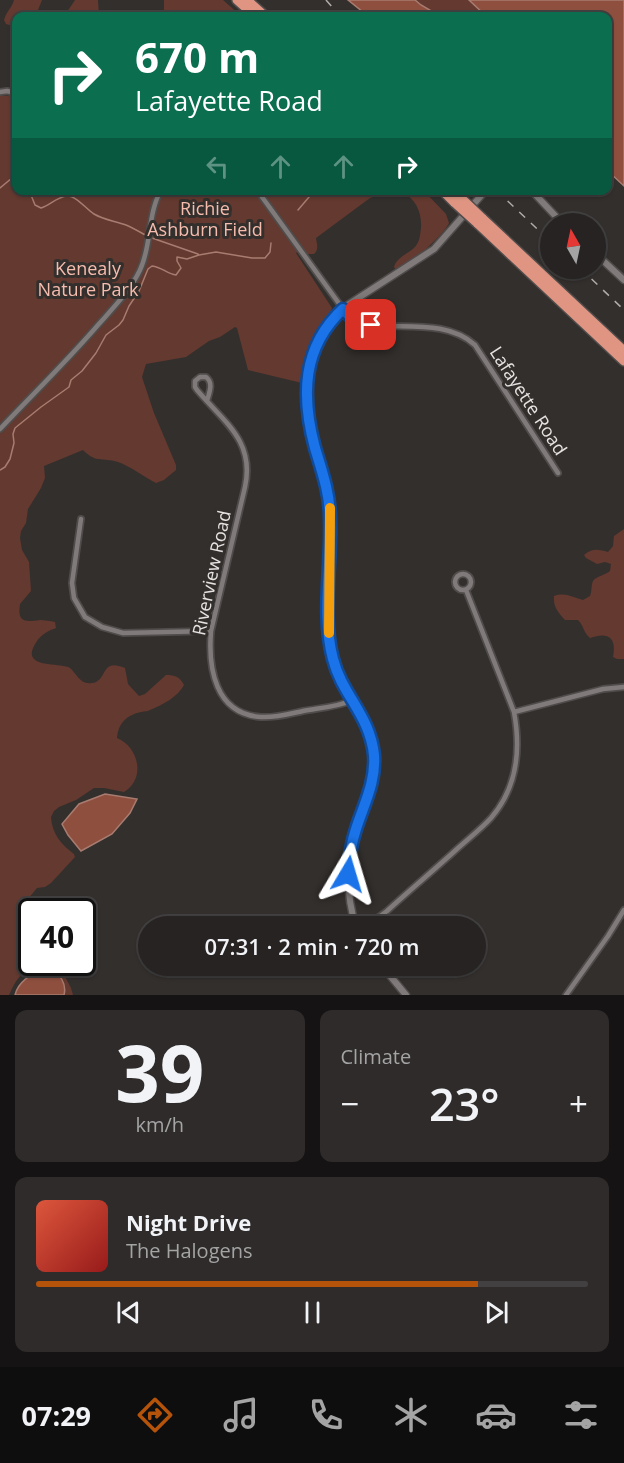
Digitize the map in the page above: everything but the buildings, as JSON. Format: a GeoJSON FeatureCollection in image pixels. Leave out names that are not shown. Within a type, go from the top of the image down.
{"type":"FeatureCollection","features":[{"type":"Feature","properties":{"kind":"highway"},"geometry":{"type":"LineString","coordinates":[[237,0],[250,12]]}},
{"type":"Feature","properties":{"kind":"highway"},"geometry":{"type":"LineString","coordinates":[[247,0],[260,12]]}},
{"type":"Feature","properties":{"kind":"highway"},"geometry":{"type":"LineString","coordinates":[[456,197],[624,361]]}},
{"type":"Feature","properties":{"kind":"highway"},"geometry":{"type":"LineString","coordinates":[[480,220],[624,351]]}},
{"type":"Feature","properties":{"kind":"street"},"geometry":{"type":"LineString","coordinates":[[0,429],[125,295],[142,265],[159,195]]}},
{"type":"Feature","properties":{"kind":"street","name":"Lafayette Road"},"geometry":{"type":"LineString","coordinates":[[262,195],[351,318],[364,324],[445,330],[460,334],[471,341],[478,348],[558,473]]}},
{"type":"Feature","properties":{"kind":"street"},"geometry":{"type":"LineString","coordinates":[[354,916],[349,893],[350,857],[356,828],[371,786],[374,768],[373,748],[368,728],[336,668],[331,647],[328,624],[330,509],[326,484],[311,429],[307,393],[308,374],[316,344],[326,326],[343,309],[434,249],[482,195]]}},
{"type":"Feature","properties":{"kind":"street"},"geometry":{"type":"LineString","coordinates":[[536,195],[553,213]]}},
{"type":"Feature","properties":{"kind":"street"},"geometry":{"type":"LineString","coordinates":[[606,263],[624,280]]}},
{"type":"Feature","properties":{"kind":"street","name":"Riverview Road"},"geometry":{"type":"LineString","coordinates":[[207,401],[211,388],[210,381],[207,377],[200,377],[195,381],[195,387],[240,441],[248,466],[211,631],[211,660],[219,692],[230,705],[243,713],[266,717],[342,704],[353,700]]}},
{"type":"Feature","properties":{"kind":"street"},"geometry":{"type":"LineString","coordinates":[[81,519],[72,583],[74,598],[85,617],[102,627],[123,633],[211,631]]}},
{"type":"Feature","properties":{"kind":"street"},"geometry":{"type":"LineString","coordinates":[[380,916],[481,828],[498,809],[512,780],[518,744],[514,712],[466,590]]}},
{"type":"Feature","properties":{"kind":"street"},"geometry":{"type":"LineString","coordinates":[[514,712],[603,689],[624,687]]}},
{"type":"Feature","properties":{"kind":"street"},"geometry":{"type":"LineString","coordinates":[[566,995],[624,910]]}},
{"type":"Feature","properties":{"kind":"street"},"geometry":{"type":"LineString","coordinates":[[390,976],[406,995]]}},
{"type":"Feature","properties":{"kind":"green space"},"geometry":{"type":"Polygon","coordinates":[[[14,0],[42,0],[38,12],[12,12],[12,26],[6,24],[4,20],[14,0]]]}},
{"type":"Feature","properties":{"kind":"green space"},"geometry":{"type":"Polygon","coordinates":[[[75,0],[98,0],[99,12],[67,12],[75,0]]]}},
{"type":"Feature","properties":{"kind":"green space"},"geometry":{"type":"Polygon","coordinates":[[[164,0],[223,0],[236,12],[164,12],[164,0]]]}},
{"type":"Feature","properties":{"kind":"green space"},"geometry":{"type":"Polygon","coordinates":[[[415,0],[469,0],[482,12],[433,12],[415,0]]]}},
{"type":"Feature","properties":{"kind":"green space","name":"Kenealy Nature Park"},"geometry":{"type":"Polygon","coordinates":[[[0,95],[12,96],[12,195],[379,195],[370,198],[316,238],[317,249],[314,254],[305,254],[302,249],[296,253],[332,308],[309,347],[302,383],[248,370],[235,327],[186,357],[146,364],[142,377],[176,465],[176,470],[164,480],[156,483],[123,464],[96,459],[83,450],[44,466],[45,478],[28,509],[26,523],[21,531],[22,550],[29,562],[31,591],[20,604],[19,610],[23,620],[55,622],[56,628],[39,639],[32,650],[32,657],[42,663],[70,668],[82,681],[88,683],[97,681],[108,667],[117,665],[125,668],[128,684],[139,696],[145,694],[166,675],[177,677],[184,685],[178,693],[160,706],[131,715],[119,728],[117,738],[130,748],[137,764],[137,772],[131,786],[124,792],[94,788],[54,811],[51,817],[53,829],[75,857],[51,883],[37,888],[29,898],[18,898],[18,976],[20,976],[9,995],[0,995],[0,95]]]}},
{"type":"Feature","properties":{"kind":"green space"},"geometry":{"type":"Polygon","coordinates":[[[407,195],[428,195],[446,214],[449,223],[441,235],[426,249],[397,271],[395,264],[417,245],[420,238],[420,217],[411,198],[407,195]]]}},
{"type":"Feature","properties":{"kind":"green space"},"geometry":{"type":"Polygon","coordinates":[[[624,529],[624,659],[617,659],[613,657],[613,644],[609,637],[601,635],[590,638],[578,620],[565,620],[555,606],[554,596],[565,595],[583,600],[590,596],[593,581],[610,571],[611,564],[605,562],[597,564],[584,555],[595,550],[608,552],[613,546],[614,536],[624,529]]]}},
{"type":"Feature","properties":{"kind":"green space","name":"Kenealy Nature Park"},"geometry":{"type":"Polygon","coordinates":[[[60,976],[65,976],[73,995],[64,995],[63,981],[60,976]]]}},
{"type":"Feature","properties":{"kind":"shaded area"},"geometry":{"type":"Polygon","coordinates":[[[348,0],[415,0],[433,12],[363,12],[348,0]]]}},
{"type":"Feature","properties":{"kind":"shaded area"},"geometry":{"type":"Polygon","coordinates":[[[469,0],[624,0],[624,186],[612,175],[612,12],[482,12],[469,0]]]}},
{"type":"Feature","properties":{"kind":"shaded area"},"geometry":{"type":"Polygon","coordinates":[[[105,794],[137,799],[130,813],[112,834],[81,851],[62,824],[79,804],[105,794]]]}},
{"type":"Feature","properties":{"kind":"shaded area"},"geometry":{"type":"Polygon","coordinates":[[[29,976],[60,976],[65,991],[64,995],[15,995],[29,976]]]}},
{"type":"Feature","properties":{"kind":"waterway"},"geometry":{"type":"LineString","coordinates":[[0,188],[12,178]]}},
{"type":"Feature","properties":{"kind":"waterway"},"geometry":{"type":"LineString","coordinates":[[31,195],[35,205],[41,208],[60,198],[71,197],[98,216],[126,225],[147,236]]}},
{"type":"Feature","properties":{"kind":"waterway"},"geometry":{"type":"LineString","coordinates":[[298,210],[311,195]]}},
{"type":"Feature","properties":{"kind":"waterway"},"geometry":{"type":"LineString","coordinates":[[152,238],[198,254]]}},
{"type":"Feature","properties":{"kind":"waterway"},"geometry":{"type":"LineString","coordinates":[[0,470],[10,459],[15,428],[69,387],[71,380],[82,371],[106,335],[123,320],[148,269],[152,266],[176,275],[181,268],[177,257],[187,259],[216,252],[265,258],[270,252],[271,243]]}},
{"type":"Feature","properties":{"kind":"railway"},"geometry":{"type":"LineString","coordinates":[[326,0],[336,12]]}},
{"type":"Feature","properties":{"kind":"railway"},"geometry":{"type":"LineString","coordinates":[[501,195],[540,232]]}},
{"type":"Feature","properties":{"kind":"railway"},"geometry":{"type":"LineString","coordinates":[[592,279],[624,310]]}},
{"type":"Feature","properties":{"kind":"slow traffic"},"geometry":{"type":"LineString","coordinates":[[329,633],[330,508]]}},
{"type":"Feature","properties":{"kind":"route"},"geometry":{"type":"LineString","coordinates":[[348,874],[356,828],[371,786],[374,757],[365,721],[340,678],[333,659],[328,624],[330,516],[328,494],[311,429],[307,386],[312,354],[316,344],[326,326],[343,309],[357,322],[371,325]]}},
{"type":"Feature","properties":{"kind":"park label","name":"Richie Ashburn Field"},"geometry":{"type":"Point","coordinates":[205,219]}}]}
